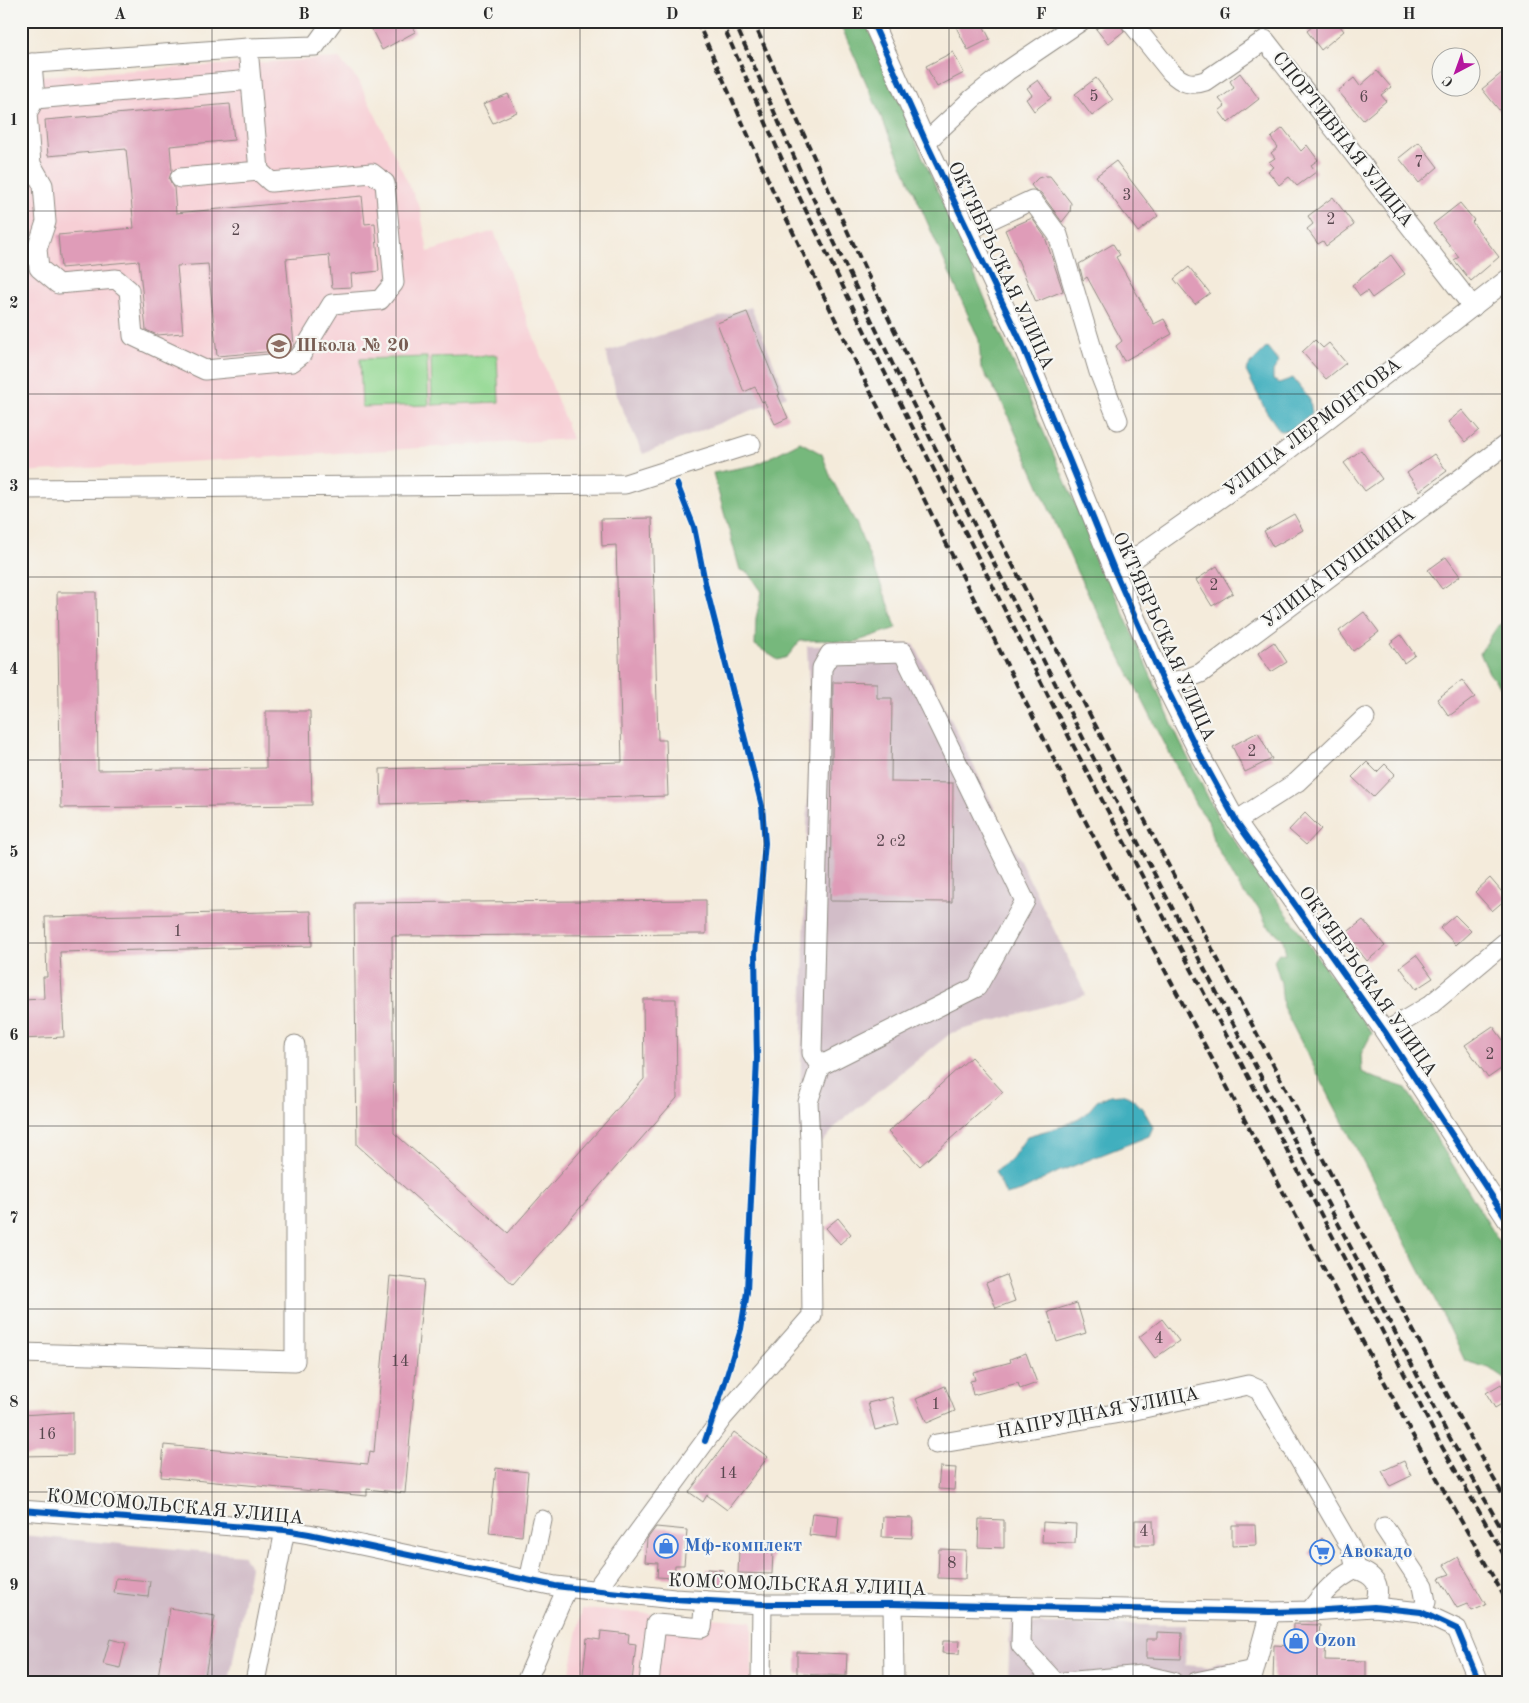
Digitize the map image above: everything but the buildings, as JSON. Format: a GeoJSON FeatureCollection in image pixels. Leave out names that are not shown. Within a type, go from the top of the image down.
{"type":"FeatureCollection","features":[{"type":"Feature","properties":{"kind":"street"},"geometry":{"type":"LineString","coordinates":[[248,48],[259,171],[271,182],[372,173],[379,178],[385,183],[394,283],[380,300],[332,304],[301,355],[292,362],[205,370],[133,336],[129,290],[116,279],[58,284],[39,268],[37,249],[46,222],[43,185],[31,164],[27,113],[35,100],[26,64],[248,48],[315,46],[333,21]]}},
{"type":"Feature","properties":{"kind":"street","name":"ОКТЯБРЬСКАЯ УЛИЦА"},"geometry":{"type":"LineString","coordinates":[[872,21],[926,142],[1022,344],[1115,572],[1164,683],[1201,757],[1236,821],[1385,1032],[1508,1221]]}},
{"type":"Feature","properties":{"kind":"street"},"geometry":{"type":"LineString","coordinates":[[926,142],[1000,76],[1082,21]]}},
{"type":"Feature","properties":{"kind":"street","name":"СПОРТИВНАЯ УЛИЦА"},"geometry":{"type":"LineString","coordinates":[[1130,21],[1178,79],[1186,83],[1197,84],[1205,80],[1265,40],[1473,307]]}},
{"type":"Feature","properties":{"kind":"street"},"geometry":{"type":"LineString","coordinates":[[35,100],[250,80]]}},
{"type":"Feature","properties":{"kind":"street"},"geometry":{"type":"LineString","coordinates":[[180,178],[259,171]]}},
{"type":"Feature","properties":{"kind":"street"},"geometry":{"type":"LineString","coordinates":[[968,230],[1032,200],[1058,235],[1099,372],[1118,420]]}},
{"type":"Feature","properties":{"kind":"street","name":"УЛИЦА ЛЕРМОНТОВА"},"geometry":{"type":"LineString","coordinates":[[1115,572],[1280,456],[1508,279]]}},
{"type":"Feature","properties":{"kind":"street","name":"УЛИЦА ПУШКИНА"},"geometry":{"type":"LineString","coordinates":[[1164,683],[1186,679],[1201,673],[1508,443]]}},
{"type":"Feature","properties":{"kind":"street"},"geometry":{"type":"LineString","coordinates":[[21,489],[626,484],[751,444]]}},
{"type":"Feature","properties":{"kind":"street"},"geometry":{"type":"LineString","coordinates":[[595,1591],[719,1423],[812,1316],[808,1102],[820,1066],[977,987],[1025,901],[902,652],[830,654],[822,668],[812,1053],[820,1066]]}},
{"type":"Feature","properties":{"kind":"street"},"geometry":{"type":"LineString","coordinates":[[1236,821],[1297,782],[1365,718]]}},
{"type":"Feature","properties":{"kind":"street"},"geometry":{"type":"LineString","coordinates":[[1385,1032],[1429,1006],[1508,940]]}},
{"type":"Feature","properties":{"kind":"street"},"geometry":{"type":"LineString","coordinates":[[21,1353],[295,1361],[296,1045]]}},
{"type":"Feature","properties":{"kind":"street","name":"НАПРУДНАЯ УЛИЦА"},"geometry":{"type":"LineString","coordinates":[[936,1444],[1126,1412],[1248,1384],[1259,1390],[1351,1548],[1356,1569]]}},
{"type":"Feature","properties":{"kind":"street","name":"КОМСОМОЛЬСКАЯ УЛИЦА"},"geometry":{"type":"LineString","coordinates":[[21,1510],[285,1530],[566,1588],[705,1601],[762,1604],[893,1604],[1270,1612],[1374,1607],[1421,1612],[1457,1629],[1480,1682]]}},
{"type":"Feature","properties":{"kind":"street"},"geometry":{"type":"LineString","coordinates":[[529,1580],[542,1520]]}},
{"type":"Feature","properties":{"kind":"street"},"geometry":{"type":"LineString","coordinates":[[1384,1527],[1423,1586],[1426,1602],[1421,1612]]}},
{"type":"Feature","properties":{"kind":"street"},"geometry":{"type":"LineString","coordinates":[[255,1682],[285,1530]]}},
{"type":"Feature","properties":{"kind":"street"},"geometry":{"type":"LineString","coordinates":[[1310,1611],[1330,1584],[1356,1569],[1372,1577],[1377,1586],[1379,1594],[1374,1607]]}},
{"type":"Feature","properties":{"kind":"street"},"geometry":{"type":"LineString","coordinates":[[526,1682],[566,1588]]}},
{"type":"Feature","properties":{"kind":"street"},"geometry":{"type":"LineString","coordinates":[[649,1682],[656,1624],[702,1628],[705,1601]]}},
{"type":"Feature","properties":{"kind":"street"},"geometry":{"type":"LineString","coordinates":[[761,1682],[762,1604]]}},
{"type":"Feature","properties":{"kind":"street"},"geometry":{"type":"LineString","coordinates":[[893,1604],[894,1682]]}},
{"type":"Feature","properties":{"kind":"street"},"geometry":{"type":"LineString","coordinates":[[1022,1607],[1021,1645],[1055,1682]]}},
{"type":"Feature","properties":{"kind":"street"},"geometry":{"type":"LineString","coordinates":[[1196,1682],[1253,1676],[1270,1612]]}},
{"type":"Feature","properties":{"kind":"street"},"geometry":{"type":"LineString","coordinates":[[1064,1682],[1144,1675],[1173,1682]]}},
{"type":"Feature","properties":{"kind":"shaded area","name":"Школа № 20"},"geometry":{"type":"Polygon","coordinates":[[[338,58],[359,81],[420,208],[428,252],[494,231],[572,439],[21,472],[21,77],[338,58]]]}},
{"type":"Feature","properties":{"kind":"shaded area"},"geometry":{"type":"Polygon","coordinates":[[[751,307],[787,396],[643,454],[618,400],[606,352],[751,307]]]}},
{"type":"Feature","properties":{"kind":"shaded area"},"geometry":{"type":"Polygon","coordinates":[[[914,644],[1086,995],[951,1033],[838,1124],[823,1142],[799,1141],[810,714],[807,646],[914,644]]]}},
{"type":"Feature","properties":{"kind":"shaded area"},"geometry":{"type":"Polygon","coordinates":[[[21,1535],[243,1555],[250,1567],[229,1682],[21,1682],[21,1535]]]}},
{"type":"Feature","properties":{"kind":"shaded area"},"geometry":{"type":"Polygon","coordinates":[[[582,1609],[752,1621],[752,1682],[568,1682],[582,1609]]]}},
{"type":"Feature","properties":{"kind":"shaded area"},"geometry":{"type":"Polygon","coordinates":[[[1010,1624],[1186,1625],[1185,1665],[1210,1667],[1217,1662],[1239,1663],[1241,1682],[1008,1682],[1010,1624]]]}},
{"type":"Feature","properties":{"kind":"green space"},"geometry":{"type":"Polygon","coordinates":[[[839,21],[865,21],[910,128],[1179,740],[1219,819],[1372,1033],[1361,1054],[1362,1072],[1406,1088],[1508,1256],[1508,1381],[1489,1368],[1465,1361],[1283,1007],[1281,983],[1274,960],[1279,953],[1286,955],[1283,939],[1267,925],[1258,907],[1243,893],[1213,840],[1208,820],[1196,805],[1077,572],[1001,400],[981,368],[979,340],[839,21]]]}},
{"type":"Feature","properties":{"kind":"green space"},"geometry":{"type":"Polygon","coordinates":[[[497,355],[499,402],[432,405],[431,357],[497,355]]]}},
{"type":"Feature","properties":{"kind":"green space"},"geometry":{"type":"Polygon","coordinates":[[[427,357],[429,405],[362,407],[360,359],[427,357]]]}},
{"type":"Feature","properties":{"kind":"green space"},"geometry":{"type":"Polygon","coordinates":[[[800,442],[822,454],[831,478],[856,523],[889,605],[896,628],[852,643],[826,640],[800,641],[787,657],[778,660],[755,645],[756,618],[762,592],[749,573],[740,570],[713,473],[755,465],[800,442]]]}},
{"type":"Feature","properties":{"kind":"green space"},"geometry":{"type":"Polygon","coordinates":[[[1508,620],[1508,696],[1489,673],[1480,653],[1497,627],[1508,620]]]}},
{"type":"Feature","properties":{"kind":"water"},"geometry":{"type":"Polygon","coordinates":[[[1267,347],[1279,362],[1273,371],[1273,380],[1279,383],[1293,378],[1310,400],[1312,413],[1290,430],[1280,431],[1266,411],[1246,371],[1250,364],[1267,347]]]}},
{"type":"Feature","properties":{"kind":"water"},"geometry":{"type":"Polygon","coordinates":[[[1121,1094],[1132,1099],[1144,1111],[1153,1127],[1149,1136],[1058,1172],[1021,1191],[1006,1195],[995,1171],[1011,1160],[1027,1136],[1063,1126],[1085,1115],[1097,1101],[1110,1095],[1121,1094]]]}},
{"type":"Feature","properties":{"kind":"railway"},"geometry":{"type":"LineString","coordinates":[[697,21],[774,193],[866,383],[1081,813],[1418,1445],[1508,1603]]}},
{"type":"Feature","properties":{"kind":"railway"},"geometry":{"type":"LineString","coordinates":[[721,21],[792,182],[884,371],[1074,747],[1372,1311],[1437,1438],[1508,1562]]}},
{"type":"Feature","properties":{"kind":"railway"},"geometry":{"type":"LineString","coordinates":[[734,21],[803,177],[893,365],[1084,740],[1447,1433],[1508,1540]]}},
{"type":"Feature","properties":{"kind":"railway"},"geometry":{"type":"LineString","coordinates":[[753,21],[868,275],[976,492],[1252,1025],[1462,1423],[1508,1504]]}},
{"type":"Feature","properties":{"kind":"cycle path"},"geometry":{"type":"LineString","coordinates":[[872,21],[926,142],[1022,344],[1115,572],[1164,683],[1201,757],[1236,821],[1385,1032],[1508,1221]]}},
{"type":"Feature","properties":{"kind":"cycle path"},"geometry":{"type":"LineString","coordinates":[[677,484],[694,527],[706,587],[762,806],[765,843],[755,954],[757,1058],[747,1292],[741,1329],[705,1441]]}},
{"type":"Feature","properties":{"kind":"cycle path"},"geometry":{"type":"LineString","coordinates":[[21,1510],[285,1530],[555,1586],[674,1599],[762,1604],[893,1604],[1270,1612],[1374,1607],[1421,1612],[1457,1629],[1479,1682]]}},
{"type":"Feature","properties":{"kind":"place","name":"Школа № 20"},"geometry":{"type":"Point","coordinates":[279,346]}},
{"type":"Feature","properties":{"kind":"place","name":"Мф-комплект"},"geometry":{"type":"Point","coordinates":[666,1546]}},
{"type":"Feature","properties":{"kind":"place","name":"Авокадо"},"geometry":{"type":"Point","coordinates":[1322,1552]}},
{"type":"Feature","properties":{"kind":"place","name":"Ozon"},"geometry":{"type":"Point","coordinates":[1296,1641]}}]}
